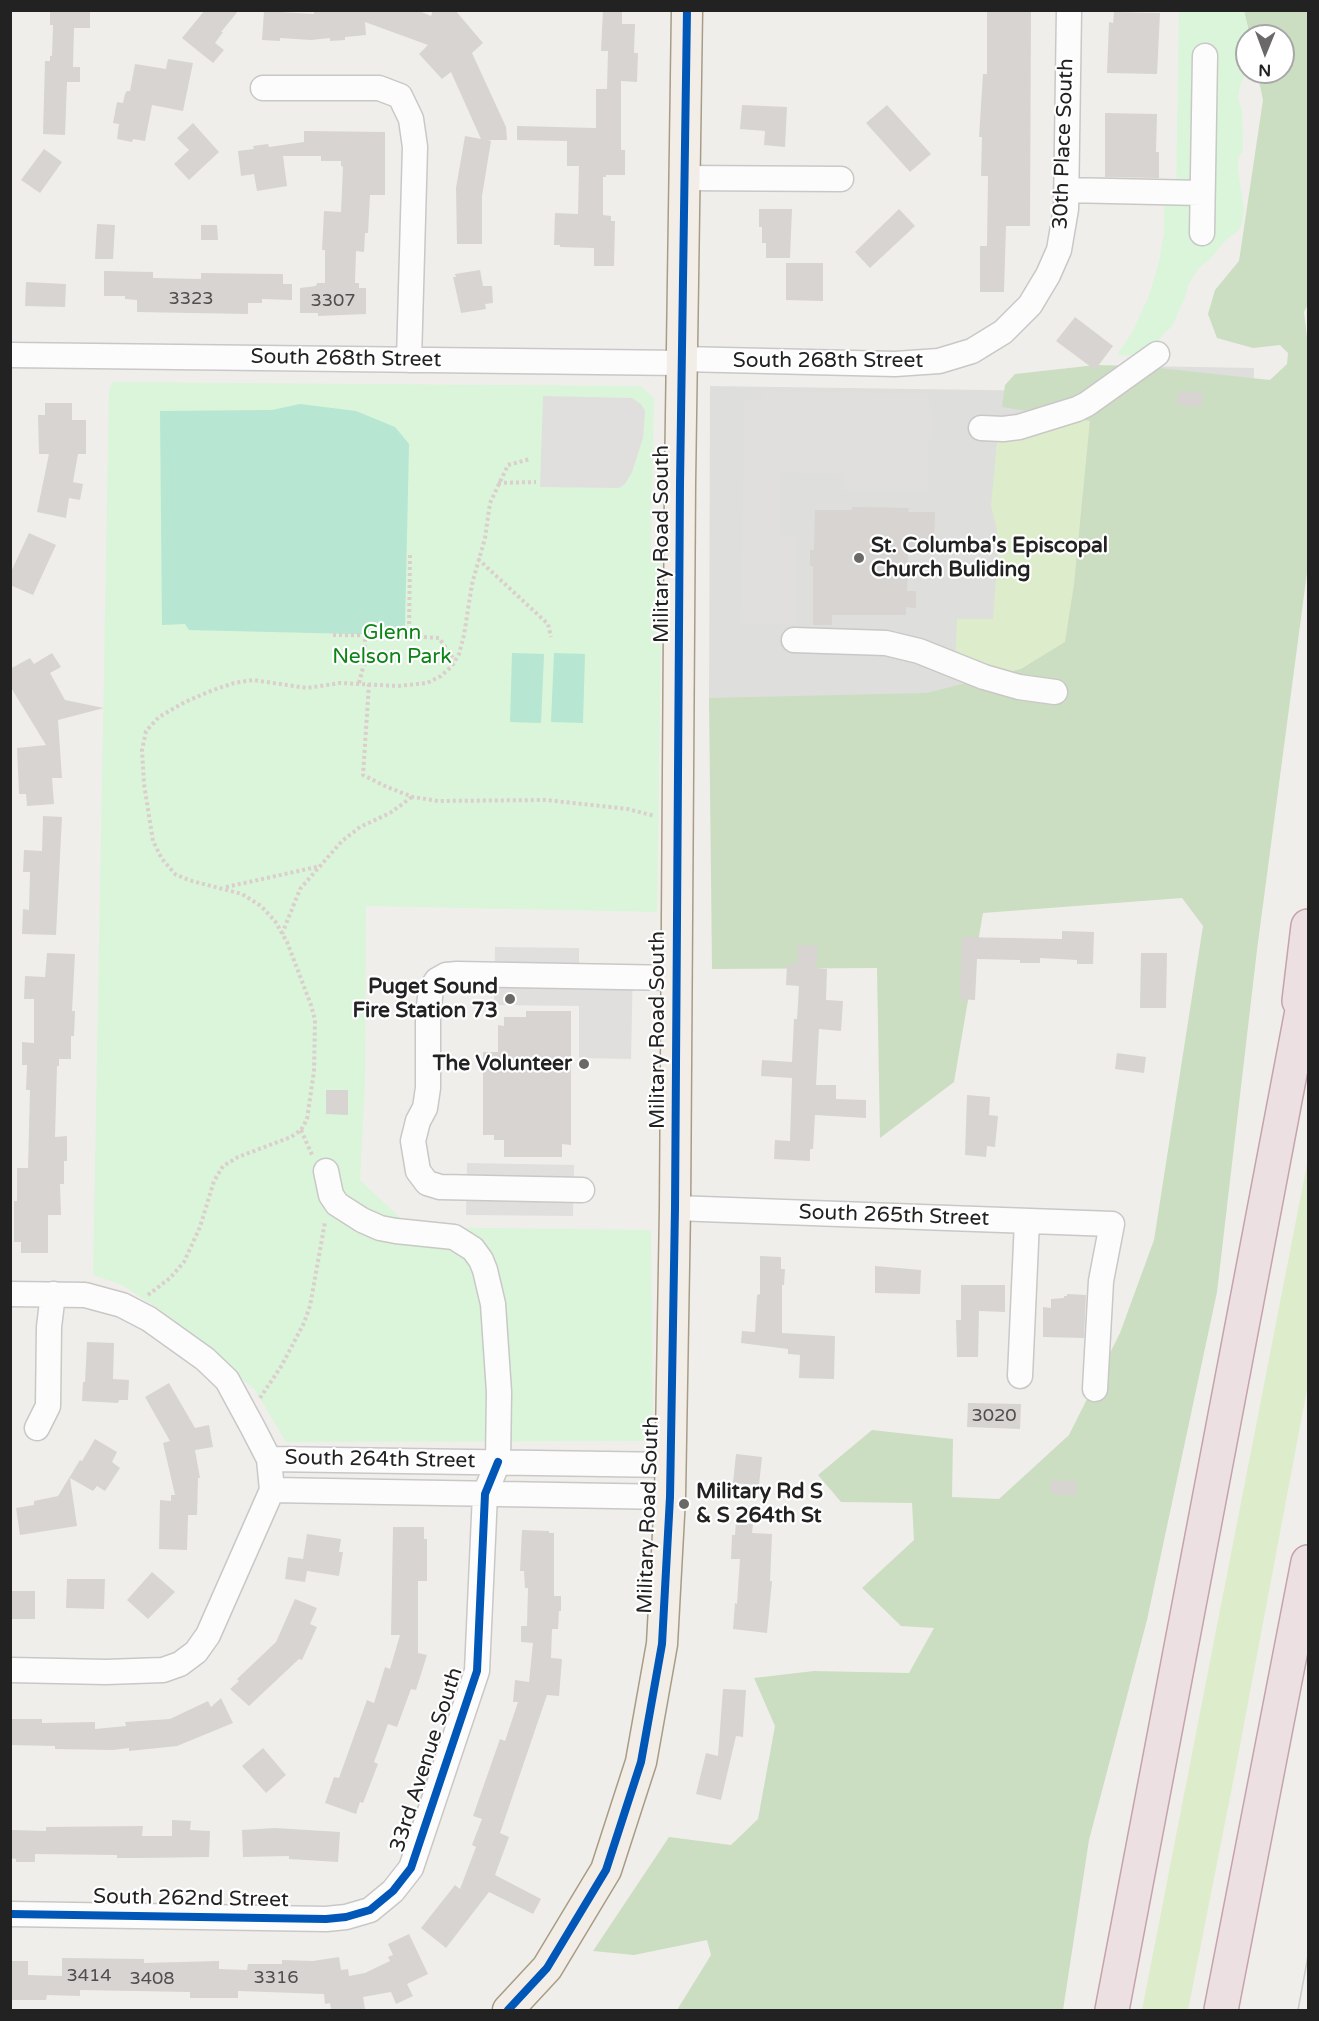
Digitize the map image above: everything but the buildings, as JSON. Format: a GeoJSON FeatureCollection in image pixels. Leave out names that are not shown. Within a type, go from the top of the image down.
{"type":"FeatureCollection","features":[{"type":"Feature","properties":{"kind":"highway"},"geometry":{"type":"LineString","coordinates":[[1289,1081],[1308,926]]}},
{"type":"Feature","properties":{"kind":"highway"},"geometry":{"type":"LineString","coordinates":[[1112,2010],[1308,979]]}},
{"type":"Feature","properties":{"kind":"highway"},"geometry":{"type":"LineString","coordinates":[[1221,2010],[1308,1562]]}},
{"type":"Feature","properties":{"kind":"main road","name":"Military Road South"},"geometry":{"type":"LineString","coordinates":[[508,2010],[547,1968],[606,1870],[641,1762],[662,1644],[670,1497],[675,1208],[681,361],[687,10]]}},
{"type":"Feature","properties":{"kind":"street","name":"30th Place South"},"geometry":{"type":"LineString","coordinates":[[939,361],[972,351],[1003,332],[1030,305],[1048,275],[1059,250],[1066,209],[1069,10]]}},
{"type":"Feature","properties":{"kind":"street"},"geometry":{"type":"LineString","coordinates":[[1202,234],[1205,56]]}},
{"type":"Feature","properties":{"kind":"street"},"geometry":{"type":"LineString","coordinates":[[263,88],[379,88],[400,96],[411,119],[415,147],[409,360]]}},
{"type":"Feature","properties":{"kind":"street"},"geometry":{"type":"LineString","coordinates":[[684,178],[841,179]]}},
{"type":"Feature","properties":{"kind":"street"},"geometry":{"type":"LineString","coordinates":[[1066,190],[1201,193]]}},
{"type":"Feature","properties":{"kind":"street"},"geometry":{"type":"LineString","coordinates":[[981,428],[1019,427],[1077,409],[1157,354]]}},
{"type":"Feature","properties":{"kind":"street","name":"South 268th Street"},"geometry":{"type":"LineString","coordinates":[[10,355],[895,364],[939,361]]}},
{"type":"Feature","properties":{"kind":"street"},"geometry":{"type":"LineString","coordinates":[[794,640],[877,642],[895,645],[920,651],[984,677],[1019,687],[1056,692]]}},
{"type":"Feature","properties":{"kind":"street"},"geometry":{"type":"LineString","coordinates":[[582,1190],[441,1187],[427,1183],[418,1170],[413,1140],[418,1121],[425,1108],[428,1088],[428,1014],[431,989],[437,980],[446,975],[457,974],[676,978]]}},
{"type":"Feature","properties":{"kind":"street"},"geometry":{"type":"LineString","coordinates":[[326,1171],[331,1194],[337,1204],[362,1220],[380,1228],[396,1231],[454,1237],[473,1249],[481,1260],[489,1281],[496,1340],[499,1392],[498,1462]]}},
{"type":"Feature","properties":{"kind":"street","name":"South 265th Street"},"geometry":{"type":"LineString","coordinates":[[675,1208],[1112,1224],[1101,1281],[1095,1389]]}},
{"type":"Feature","properties":{"kind":"street"},"geometry":{"type":"LineString","coordinates":[[1020,1376],[1027,1221]]}},
{"type":"Feature","properties":{"kind":"street"},"geometry":{"type":"LineString","coordinates":[[10,1294],[85,1295],[122,1305],[149,1319],[205,1359],[227,1380],[269,1459],[272,1490],[208,1635],[196,1652],[180,1664],[163,1670],[106,1672],[10,1670]]}},
{"type":"Feature","properties":{"kind":"street"},"geometry":{"type":"LineString","coordinates":[[37,1428],[48,1406],[49,1327],[53,1294]]}},
{"type":"Feature","properties":{"kind":"street","name":"South 264th Street"},"geometry":{"type":"LineString","coordinates":[[269,1459],[670,1465]]}},
{"type":"Feature","properties":{"kind":"street","name":"33rd Avenue South"},"geometry":{"type":"LineString","coordinates":[[370,1910],[393,1891],[411,1868],[477,1671],[484,1494],[498,1462]]}},
{"type":"Feature","properties":{"kind":"street","name":"South 264th Street"},"geometry":{"type":"LineString","coordinates":[[272,1490],[670,1497]]}},
{"type":"Feature","properties":{"kind":"street","name":"South 262nd Street"},"geometry":{"type":"LineString","coordinates":[[10,1914],[326,1919],[346,1917],[370,1910]]}},
{"type":"Feature","properties":{"kind":"path"},"geometry":{"type":"LineString","coordinates":[[130,1309],[170,1278],[184,1263],[200,1227],[214,1181],[223,1167],[238,1157],[291,1137],[301,1130],[307,1119],[312,1081],[315,1020],[282,934],[275,921],[261,906],[242,894],[176,875],[162,859],[153,841],[144,784],[142,750],[146,731],[159,717],[176,707],[197,696],[234,683],[253,680],[307,688],[340,683],[398,686],[427,682],[441,676],[455,661],[464,635],[478,559],[485,538],[490,503],[498,483],[508,465],[530,459]]}},
{"type":"Feature","properties":{"kind":"path"},"geometry":{"type":"LineString","coordinates":[[498,483],[536,482]]}},
{"type":"Feature","properties":{"kind":"path"},"geometry":{"type":"LineString","coordinates":[[409,636],[410,555]]}},
{"type":"Feature","properties":{"kind":"path"},"geometry":{"type":"LineString","coordinates":[[478,559],[548,624],[551,637]]}},
{"type":"Feature","properties":{"kind":"path"},"geometry":{"type":"LineString","coordinates":[[333,635],[439,638],[455,661]]}},
{"type":"Feature","properties":{"kind":"path"},"geometry":{"type":"LineString","coordinates":[[359,683],[365,660],[365,636]]}},
{"type":"Feature","properties":{"kind":"path"},"geometry":{"type":"LineString","coordinates":[[369,684],[363,775],[413,797],[438,801],[546,800],[589,803],[628,809],[658,817]]}},
{"type":"Feature","properties":{"kind":"path"},"geometry":{"type":"LineString","coordinates":[[282,934],[300,889],[342,841],[360,827],[390,813],[413,797]]}},
{"type":"Feature","properties":{"kind":"path"},"geometry":{"type":"LineString","coordinates":[[224,888],[242,882],[321,866]]}},
{"type":"Feature","properties":{"kind":"path"},"geometry":{"type":"LineString","coordinates":[[301,1130],[309,1152],[314,1158],[324,1163],[326,1171]]}},
{"type":"Feature","properties":{"kind":"path"},"geometry":{"type":"LineString","coordinates":[[247,1417],[272,1381],[304,1323],[310,1306],[331,1194]]}},
{"type":"Feature","properties":{"kind":"shaded area"},"geometry":{"type":"Polygon","coordinates":[[[1140,366],[1254,368],[1242,716],[709,710],[710,386],[1052,391],[1140,366]]]}},
{"type":"Feature","properties":{"kind":"shaded area"},"geometry":{"type":"Polygon","coordinates":[[[761,391],[929,394],[929,411],[932,411],[928,491],[843,490],[843,474],[780,473],[779,535],[797,536],[796,624],[741,623],[744,400],[761,400],[761,391]]]}},
{"type":"Feature","properties":{"kind":"shaded area"},"geometry":{"type":"Polygon","coordinates":[[[543,396],[632,398],[641,404],[645,411],[643,438],[632,472],[625,484],[619,488],[540,487],[543,396]]]}},
{"type":"Feature","properties":{"kind":"shaded area"},"geometry":{"type":"Polygon","coordinates":[[[495,947],[579,948],[579,964],[633,965],[631,1059],[579,1058],[579,1006],[494,1005],[495,947]]]}},
{"type":"Feature","properties":{"kind":"shaded area"},"geometry":{"type":"Polygon","coordinates":[[[467,1163],[574,1165],[573,1216],[466,1215],[467,1163]]]}},
{"type":"Feature","properties":{"kind":"green space"},"geometry":{"type":"Polygon","coordinates":[[[1179,11],[1244,11],[1247,24],[1235,24],[1235,84],[1241,84],[1238,99],[1242,110],[1243,150],[1238,159],[1238,170],[1244,210],[1242,223],[1239,230],[1199,268],[1188,285],[1172,326],[1142,356],[1117,355],[1133,331],[1149,295],[1159,262],[1164,232],[1164,192],[1176,192],[1179,11]]]}},
{"type":"Feature","properties":{"kind":"green space"},"geometry":{"type":"Polygon","coordinates":[[[1244,11],[1308,11],[1308,304],[1304,312],[1308,346],[1308,565],[1257,950],[1217,1292],[1147,1620],[1089,1840],[1063,2010],[677,2010],[711,1955],[707,1940],[634,1955],[593,1951],[669,1837],[731,1845],[758,1819],[775,1726],[754,1678],[814,1671],[909,1673],[934,1628],[901,1626],[862,1588],[914,1540],[912,1503],[841,1502],[818,1475],[872,1430],[953,1439],[952,1497],[999,1499],[1069,1435],[1120,1333],[1154,1240],[1203,926],[1182,898],[983,913],[954,1082],[880,1138],[877,968],[712,969],[709,698],[927,693],[1021,669],[1065,642],[1074,585],[1090,421],[1002,407],[1005,385],[1015,374],[1096,365],[1140,366],[1270,380],[1287,364],[1288,353],[1280,345],[1253,348],[1217,338],[1208,314],[1215,290],[1239,261],[1263,100],[1260,84],[1295,84],[1295,24],[1247,24],[1244,11]]]}},
{"type":"Feature","properties":{"kind":"green space","name":"Glenn Nelson Park"},"geometry":{"type":"Polygon","coordinates":[[[113,382],[641,386],[654,398],[651,556],[662,556],[657,912],[366,906],[365,1085],[360,1180],[410,1227],[651,1230],[653,1441],[286,1442],[255,1390],[162,1311],[122,1285],[93,1275],[109,390],[113,382]]]}},
{"type":"Feature","properties":{"kind":"green space"},"geometry":{"type":"Polygon","coordinates":[[[300,404],[356,411],[395,427],[409,444],[405,626],[396,635],[189,630],[185,624],[162,625],[160,411],[272,410],[300,404]]]}},
{"type":"Feature","properties":{"kind":"green space"},"geometry":{"type":"Polygon","coordinates":[[[1077,418],[1090,420],[1074,585],[1065,642],[1021,669],[992,676],[955,661],[957,619],[993,619],[999,540],[991,505],[997,442],[1077,418]]]}},
{"type":"Feature","properties":{"kind":"green space"},"geometry":{"type":"Polygon","coordinates":[[[512,653],[544,654],[541,723],[510,722],[512,653]]]}},
{"type":"Feature","properties":{"kind":"green space"},"geometry":{"type":"Polygon","coordinates":[[[554,653],[585,654],[583,723],[551,722],[554,653]]]}},
{"type":"Feature","properties":{"kind":"green space"},"geometry":{"type":"Polygon","coordinates":[[[1308,1159],[1308,1384],[1235,1772],[1188,2010],[1142,2010],[1308,1159]]]}},
{"type":"Feature","properties":{"kind":"tram line"},"geometry":{"type":"LineString","coordinates":[[1298,2010],[1308,1956]]}},
{"type":"Feature","properties":{"kind":"cycle path"},"geometry":{"type":"LineString","coordinates":[[508,2010],[547,1968],[606,1870],[641,1762],[662,1644],[670,1497],[675,1208],[680,483],[687,10]]}},
{"type":"Feature","properties":{"kind":"cycle path"},"geometry":{"type":"LineString","coordinates":[[10,1914],[326,1919],[346,1917],[370,1910],[393,1891],[411,1868],[477,1671],[485,1494],[498,1462]]}},
{"type":"Feature","properties":{"kind":"place","name":"St. Columba's Episcopal Church Buliding"},"geometry":{"type":"Point","coordinates":[859,558]}},
{"type":"Feature","properties":{"kind":"place","name":"Puget Sound Fire Station 73"},"geometry":{"type":"Point","coordinates":[510,999]}},
{"type":"Feature","properties":{"kind":"place","name":"The Volunteer"},"geometry":{"type":"Point","coordinates":[584,1064]}},
{"type":"Feature","properties":{"kind":"place","name":"Military Rd S & S 264th St"},"geometry":{"type":"Point","coordinates":[684,1504]}}]}
